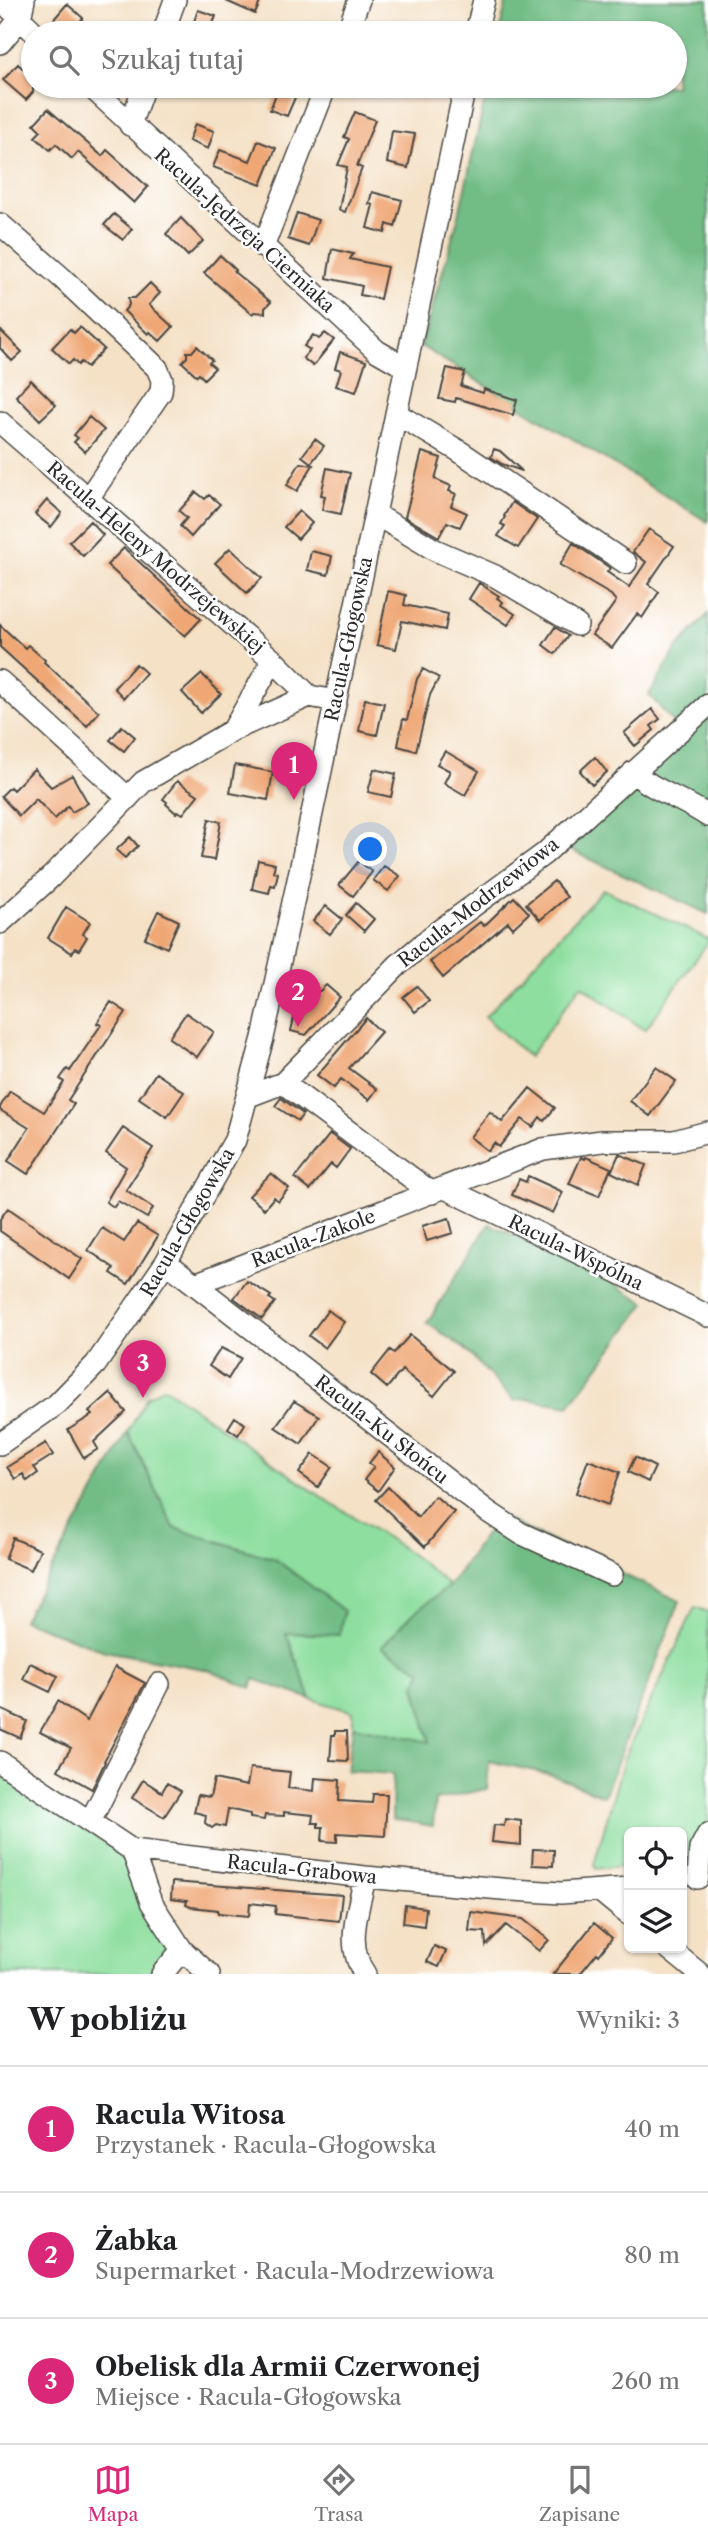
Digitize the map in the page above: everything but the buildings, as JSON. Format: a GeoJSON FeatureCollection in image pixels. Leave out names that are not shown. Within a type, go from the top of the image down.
{"type":"FeatureCollection","features":[{"type":"Feature","properties":{"kind":"street"},"geometry":{"type":"LineString","coordinates":[[1,0],[27,17]]}},
{"type":"Feature","properties":{"kind":"street"},"geometry":{"type":"LineString","coordinates":[[167,21],[174,0]]}},
{"type":"Feature","properties":{"kind":"street"},"geometry":{"type":"LineString","coordinates":[[351,21],[359,0]]}},
{"type":"Feature","properties":{"kind":"street"},"geometry":{"type":"LineString","coordinates":[[479,21],[484,0]]}},
{"type":"Feature","properties":{"kind":"street"},"geometry":{"type":"LineString","coordinates":[[0,43],[21,23]]}},
{"type":"Feature","properties":{"kind":"street","name":"Racula-Jędrzeja Cierniaka"},"geometry":{"type":"LineString","coordinates":[[103,98],[377,351],[405,367]]}},
{"type":"Feature","properties":{"kind":"street"},"geometry":{"type":"LineString","coordinates":[[130,124],[140,98]]}},
{"type":"Feature","properties":{"kind":"street"},"geometry":{"type":"LineString","coordinates":[[263,247],[322,98]]}},
{"type":"Feature","properties":{"kind":"street","name":"Racula-Głogowska"},"geometry":{"type":"LineString","coordinates":[[0,1444],[57,1404],[90,1371],[128,1321],[166,1262],[235,1140],[249,1096],[336,701],[462,98]]}},
{"type":"Feature","properties":{"kind":"street"},"geometry":{"type":"LineString","coordinates":[[0,224],[62,278],[157,368],[162,380],[160,392],[89,497]]}},
{"type":"Feature","properties":{"kind":"street"},"geometry":{"type":"LineString","coordinates":[[397,414],[626,563]]}},
{"type":"Feature","properties":{"kind":"street","name":"Racula-Heleny Modrzejewskiej"},"geometry":{"type":"LineString","coordinates":[[0,422],[273,660],[309,696]]}},
{"type":"Feature","properties":{"kind":"street"},"geometry":{"type":"LineString","coordinates":[[375,514],[435,550],[495,576],[577,625]]}},
{"type":"Feature","properties":{"kind":"street"},"geometry":{"type":"LineString","coordinates":[[233,730],[273,660]]}},
{"type":"Feature","properties":{"kind":"street"},"geometry":{"type":"LineString","coordinates":[[0,681],[128,798]]}},
{"type":"Feature","properties":{"kind":"street"},"geometry":{"type":"LineString","coordinates":[[0,923],[51,877],[143,782],[233,730],[309,696],[336,701]]}},
{"type":"Feature","properties":{"kind":"street","name":"Racula-Modrzewiowa"},"geometry":{"type":"LineString","coordinates":[[249,1096],[283,1083],[398,965],[432,936],[544,854],[708,705]]}},
{"type":"Feature","properties":{"kind":"street"},"geometry":{"type":"LineString","coordinates":[[633,772],[647,785],[678,797],[708,816]]}},
{"type":"Feature","properties":{"kind":"street"},"geometry":{"type":"LineString","coordinates":[[283,1083],[438,1191]]}},
{"type":"Feature","properties":{"kind":"street","name":"Racula-Zakole"},"geometry":{"type":"LineString","coordinates":[[195,1284],[543,1149],[602,1141],[674,1141],[708,1132]]}},
{"type":"Feature","properties":{"kind":"street","name":"Racula-Wspólna"},"geometry":{"type":"LineString","coordinates":[[438,1191],[708,1316]]}},
{"type":"Feature","properties":{"kind":"street","name":"Racula-Ku Słońcu"},"geometry":{"type":"LineString","coordinates":[[166,1262],[487,1511],[520,1534],[612,1575]]}},
{"type":"Feature","properties":{"kind":"street"},"geometry":{"type":"LineString","coordinates":[[90,1822],[159,1684]]}},
{"type":"Feature","properties":{"kind":"street","name":"Racula-Grabowa"},"geometry":{"type":"LineString","coordinates":[[0,1762],[132,1850],[365,1877],[550,1893],[624,1889]]}},
{"type":"Feature","properties":{"kind":"street"},"geometry":{"type":"LineString","coordinates":[[696,1879],[699,1849],[708,1833]]}},
{"type":"Feature","properties":{"kind":"street"},"geometry":{"type":"LineString","coordinates":[[132,1850],[151,1902],[182,1950],[209,1974]]}},
{"type":"Feature","properties":{"kind":"street"},"geometry":{"type":"LineString","coordinates":[[365,1877],[353,1938],[354,1954],[366,1974]]}},
{"type":"Feature","properties":{"kind":"street"},"geometry":{"type":"LineString","coordinates":[[601,1892],[624,1911]]}},
{"type":"Feature","properties":{"kind":"street"},"geometry":{"type":"LineString","coordinates":[[162,1974],[182,1950]]}},
{"type":"Feature","properties":{"kind":"street"},"geometry":{"type":"LineString","coordinates":[[674,1953],[699,1974]]}},
{"type":"Feature","properties":{"kind":"green space"},"geometry":{"type":"Polygon","coordinates":[[[507,0],[708,0],[708,522],[421,346],[459,215],[485,98],[687,98],[687,21],[502,21],[507,0]]]}},
{"type":"Feature","properties":{"kind":"green space"},"geometry":{"type":"Polygon","coordinates":[[[708,614],[708,706],[681,731],[649,695],[677,648],[708,614]]]}},
{"type":"Feature","properties":{"kind":"green space"},"geometry":{"type":"Polygon","coordinates":[[[708,717],[708,914],[564,847],[708,717]]]}},
{"type":"Feature","properties":{"kind":"green space"},"geometry":{"type":"Polygon","coordinates":[[[603,889],[708,939],[708,942],[645,1030],[581,985],[529,1057],[485,1017],[603,889]]]}},
{"type":"Feature","properties":{"kind":"green space"},"geometry":{"type":"Polygon","coordinates":[[[489,1224],[600,1272],[646,1303],[569,1406],[526,1399],[514,1401],[465,1349],[427,1323],[489,1224]]]}},
{"type":"Feature","properties":{"kind":"green space"},"geometry":{"type":"Polygon","coordinates":[[[164,1387],[322,1497],[404,1549],[449,1586],[409,1617],[422,1671],[415,1686],[430,1742],[353,1726],[353,1712],[311,1699],[286,1633],[275,1559],[174,1528],[128,1432],[147,1397],[164,1387]]]}},
{"type":"Feature","properties":{"kind":"green space"},"geometry":{"type":"Polygon","coordinates":[[[128,1432],[174,1528],[275,1559],[344,1611],[339,1635],[286,1633],[311,1699],[254,1679],[251,1688],[209,1670],[105,1651],[23,1620],[128,1432]]]}},
{"type":"Feature","properties":{"kind":"green space"},"geometry":{"type":"Polygon","coordinates":[[[498,1516],[680,1601],[604,1796],[549,1774],[489,1761],[487,1789],[435,1800],[433,1826],[392,1819],[393,1774],[347,1771],[353,1726],[430,1742],[415,1686],[422,1671],[382,1647],[409,1617],[449,1586],[498,1516]]]}},
{"type":"Feature","properties":{"kind":"green space"},"geometry":{"type":"Polygon","coordinates":[[[695,1607],[708,1612],[708,1856],[687,1858],[687,1827],[624,1827],[624,1866],[596,1869],[594,1865],[624,1758],[695,1607]]]}},
{"type":"Feature","properties":{"kind":"green space"},"geometry":{"type":"Polygon","coordinates":[[[0,1775],[63,1813],[125,1856],[168,1954],[153,1974],[0,1974],[0,1775]]]}},
{"type":"Feature","properties":{"kind":"place","name":"Racula Witosa"},"geometry":{"type":"Point","coordinates":[294,800]}},
{"type":"Feature","properties":{"kind":"place","name":"Żabka"},"geometry":{"type":"Point","coordinates":[298,1027]}},
{"type":"Feature","properties":{"kind":"place","name":"Obelisk dla Armii Czerwonej"},"geometry":{"type":"Point","coordinates":[143,1398]}}]}
